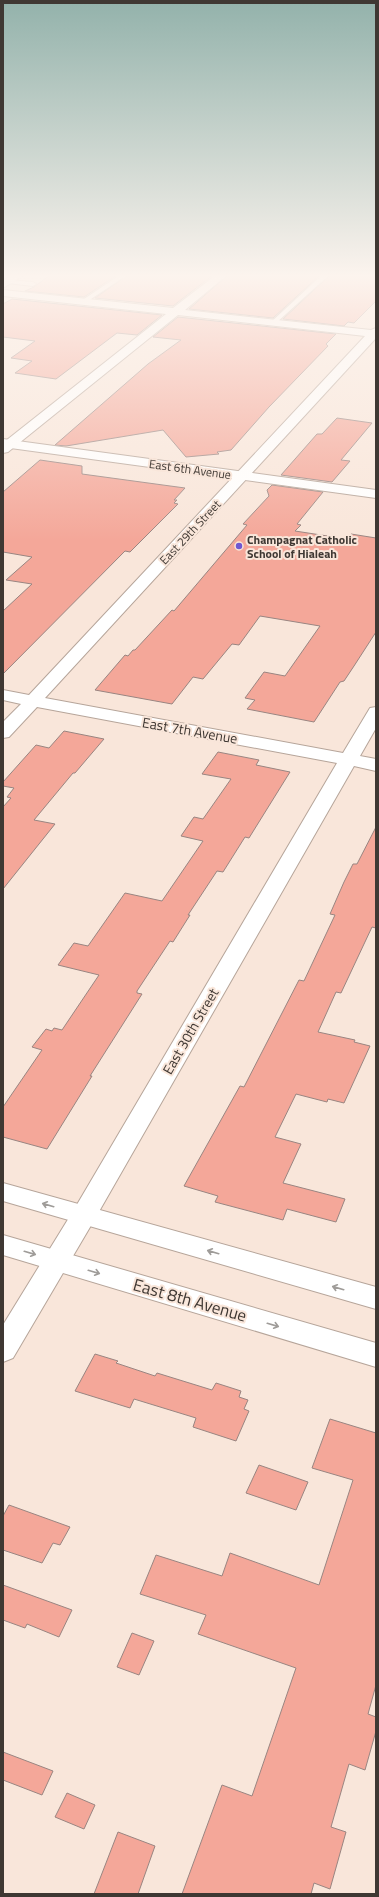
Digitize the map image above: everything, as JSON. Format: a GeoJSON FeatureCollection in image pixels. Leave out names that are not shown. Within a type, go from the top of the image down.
{"type":"FeatureCollection","features":[{"type":"Feature","properties":{"kind":"street"},"geometry":{"type":"LineString","coordinates":[[5,445],[110,364]]}},
{"type":"Feature","properties":{"kind":"street","name":"East 29th Street"},"geometry":{"type":"LineString","coordinates":[[3,733],[347,364]]}},
{"type":"Feature","properties":{"kind":"street","name":"East 6th Avenue"},"geometry":{"type":"LineString","coordinates":[[5,445],[376,494]]}},
{"type":"Feature","properties":{"kind":"street","name":"East 7th Avenue"},"geometry":{"type":"LineString","coordinates":[[3,695],[376,765]]}},
{"type":"Feature","properties":{"kind":"street","name":"East 30th Street"},"geometry":{"type":"LineString","coordinates":[[3,1350],[84,1215],[376,712]]}},
{"type":"Feature","properties":{"kind":"street"},"geometry":{"type":"LineString","coordinates":[[3,1192],[376,1298]]}},
{"type":"Feature","properties":{"kind":"street","name":"East 8th Avenue"},"geometry":{"type":"LineString","coordinates":[[3,1245],[376,1355]]}},
{"type":"Feature","properties":{"kind":"building"},"geometry":{"type":"Polygon","coordinates":[[[28,364],[77,364],[56,379],[15,373],[28,364]]]}},
{"type":"Feature","properties":{"kind":"building"},"geometry":{"type":"Polygon","coordinates":[[[148,364],[311,364],[269,407],[231,450],[217,452],[219,454],[186,457],[163,430],[66,446],[55,445],[148,364]]]}},
{"type":"Feature","properties":{"kind":"building"},"geometry":{"type":"Polygon","coordinates":[[[337,418],[372,423],[341,460],[350,461],[332,482],[281,475],[317,434],[322,434],[337,418]]]}},
{"type":"Feature","properties":{"kind":"building"},"geometry":{"type":"Polygon","coordinates":[[[40,460],[82,466],[82,474],[185,488],[174,500],[177,500],[174,503],[178,504],[130,552],[125,551],[3,674],[3,611],[32,584],[6,580],[32,557],[3,552],[3,492],[40,460]]]}},
{"type":"Feature","properties":{"kind":"building"},"geometry":{"type":"Polygon","coordinates":[[[272,485],[323,492],[297,524],[301,525],[295,531],[347,539],[351,534],[376,538],[376,632],[344,681],[340,682],[314,722],[247,709],[255,700],[245,698],[264,672],[285,676],[320,626],[260,616],[239,645],[232,644],[203,679],[193,677],[172,704],[95,690],[125,655],[128,656],[133,650],[135,650],[172,610],[174,611],[247,525],[243,524],[269,496],[267,490],[272,485]]]}},
{"type":"Feature","properties":{"kind":"building"},"geometry":{"type":"Polygon","coordinates":[[[64,731],[104,739],[75,773],[73,773],[34,820],[55,824],[3,889],[3,807],[11,798],[7,797],[14,788],[3,786],[3,782],[36,745],[49,748],[64,731]]]}},
{"type":"Feature","properties":{"kind":"building"},"geometry":{"type":"Polygon","coordinates":[[[218,752],[259,760],[256,765],[290,772],[249,838],[245,837],[223,872],[217,871],[188,915],[190,915],[173,942],[170,941],[137,991],[137,993],[142,994],[90,1076],[92,1076],[47,1149],[3,1137],[3,1107],[42,1050],[32,1047],[46,1029],[52,1031],[54,1028],[62,1030],[99,975],[58,965],[74,943],[88,946],[125,893],[162,901],[203,841],[181,836],[194,817],[203,819],[231,779],[202,774],[218,752]]]}},
{"type":"Feature","properties":{"kind":"building"},"geometry":{"type":"Polygon","coordinates":[[[376,827],[376,928],[372,927],[341,993],[336,992],[318,1032],[355,1040],[354,1042],[370,1046],[344,1103],[328,1099],[327,1102],[296,1094],[275,1137],[301,1144],[283,1183],[345,1199],[336,1222],[287,1209],[283,1220],[215,1202],[218,1196],[184,1186],[240,1086],[244,1087],[299,980],[304,981],[335,915],[330,914],[344,882],[353,864],[357,864],[376,827]]]}},
{"type":"Feature","properties":{"kind":"building"},"geometry":{"type":"Polygon","coordinates":[[[95,1354],[118,1361],[116,1363],[155,1376],[157,1373],[212,1390],[216,1383],[241,1391],[239,1397],[248,1400],[244,1409],[249,1411],[236,1441],[193,1427],[196,1418],[134,1399],[130,1408],[75,1391],[95,1354]]]}},
{"type":"Feature","properties":{"kind":"building"},"geometry":{"type":"Polygon","coordinates":[[[330,1419],[376,1433],[376,1685],[368,1714],[376,1717],[376,1731],[365,1770],[349,1764],[331,1827],[346,1832],[330,1889],[314,1883],[311,1894],[182,1894],[222,1785],[252,1796],[296,1668],[198,1634],[206,1615],[140,1594],[156,1555],[222,1576],[230,1553],[319,1585],[353,1480],[312,1468],[330,1419]]]}},
{"type":"Feature","properties":{"kind":"building"},"geometry":{"type":"Polygon","coordinates":[[[259,1465],[308,1482],[296,1510],[246,1493],[259,1465]]]}},
{"type":"Feature","properties":{"kind":"building"},"geometry":{"type":"Polygon","coordinates":[[[9,1505],[70,1527],[60,1545],[53,1543],[42,1563],[3,1550],[3,1516],[9,1505]]]}},
{"type":"Feature","properties":{"kind":"building"},"geometry":{"type":"Polygon","coordinates":[[[3,1585],[72,1610],[59,1637],[27,1624],[25,1628],[3,1620],[3,1585]]]}},
{"type":"Feature","properties":{"kind":"building"},"geometry":{"type":"Polygon","coordinates":[[[132,1633],[154,1641],[139,1675],[117,1667],[132,1633]]]}},
{"type":"Feature","properties":{"kind":"building"},"geometry":{"type":"Polygon","coordinates":[[[3,1752],[53,1771],[42,1795],[3,1780],[3,1752]]]}},
{"type":"Feature","properties":{"kind":"building"},"geometry":{"type":"Polygon","coordinates":[[[67,1793],[95,1805],[84,1829],[55,1817],[67,1793]]]}},
{"type":"Feature","properties":{"kind":"building"},"geometry":{"type":"Polygon","coordinates":[[[118,1832],[155,1846],[138,1894],[94,1894],[118,1832]]]}},
{"type":"Feature","properties":{"kind":"place","name":"Champagnat Catholic School of Hialeah"},"geometry":{"type":"Point","coordinates":[239,546]}}]}
